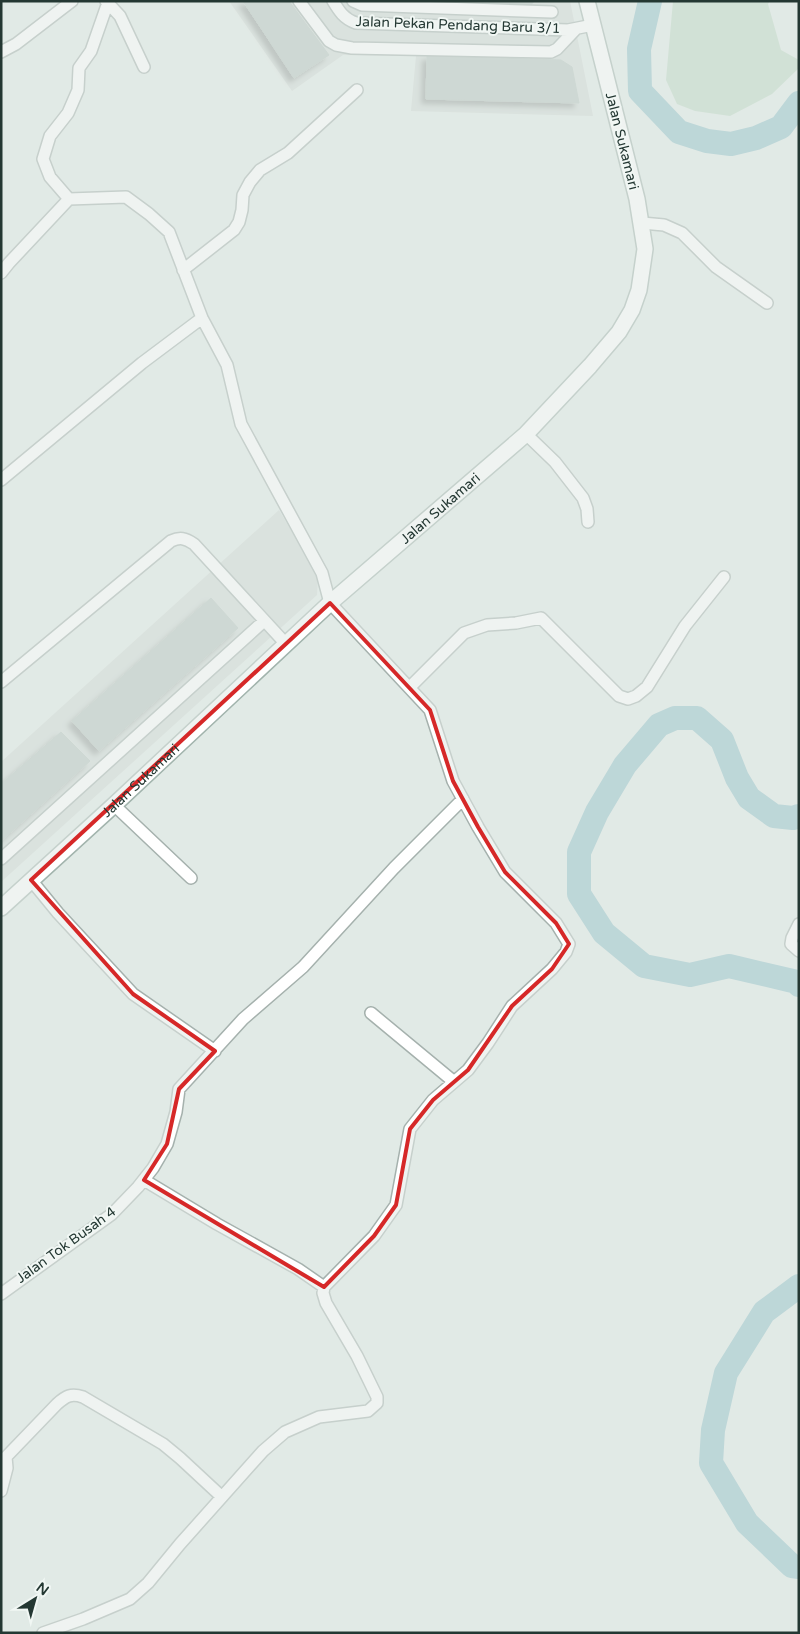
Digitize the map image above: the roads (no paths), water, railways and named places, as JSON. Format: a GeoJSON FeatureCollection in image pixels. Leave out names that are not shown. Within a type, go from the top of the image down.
{"type":"FeatureCollection","features":[{"type":"Feature","properties":{"kind":"street"},"geometry":{"type":"LineString","coordinates":[[1,52],[16,44],[72,1]]}},
{"type":"Feature","properties":{"kind":"street"},"geometry":{"type":"LineString","coordinates":[[299,1],[329,41],[336,45],[352,48],[551,52],[557,50],[575,30]]}},
{"type":"Feature","properties":{"kind":"street","name":"Jalan Pekan Pendang Baru 3/1"},"geometry":{"type":"LineString","coordinates":[[333,1],[348,21],[356,23],[575,30],[593,25]]}},
{"type":"Feature","properties":{"kind":"street"},"geometry":{"type":"LineString","coordinates":[[353,1],[362,5],[551,7],[554,29]]}},
{"type":"Feature","properties":{"kind":"street","name":"Jalan Sukamari"},"geometry":{"type":"LineString","coordinates":[[1,908],[330,603],[526,434],[590,366],[618,332],[632,310],[640,290],[644,249],[642,223],[587,1]]}},
{"type":"Feature","properties":{"kind":"street"},"geometry":{"type":"LineString","coordinates":[[107,3],[120,16],[144,67]]}},
{"type":"Feature","properties":{"kind":"street"},"geometry":{"type":"LineString","coordinates":[[68,199],[50,177],[44,159],[50,136],[68,113],[75,98],[78,90],[79,68],[91,50],[107,3]]}},
{"type":"Feature","properties":{"kind":"street"},"geometry":{"type":"LineString","coordinates":[[183,270],[234,230],[239,222],[243,195],[250,182],[260,170],[288,153],[356,90]]}},
{"type":"Feature","properties":{"kind":"street"},"geometry":{"type":"LineString","coordinates":[[1,273],[68,199],[126,197],[169,232],[202,318],[226,365],[241,424],[322,573],[330,603],[430,710],[453,781],[505,872],[556,923],[569,944],[566,952],[552,969],[512,1006],[468,1070],[433,1100],[410,1130],[396,1205],[374,1236],[324,1287],[323,1293],[326,1303],[357,1356],[377,1402],[368,1411],[319,1417],[285,1432],[263,1451],[148,1583],[130,1599],[44,1633]]}},
{"type":"Feature","properties":{"kind":"street"},"geometry":{"type":"LineString","coordinates":[[642,223],[664,225],[682,233],[716,267],[767,303]]}},
{"type":"Feature","properties":{"kind":"street"},"geometry":{"type":"LineString","coordinates":[[1,480],[142,363],[202,318]]}},
{"type":"Feature","properties":{"kind":"street"},"geometry":{"type":"LineString","coordinates":[[526,434],[555,462],[583,498],[587,509],[588,522]]}},
{"type":"Feature","properties":{"kind":"street"},"geometry":{"type":"LineString","coordinates":[[1,682],[176,538],[182,538],[194,544],[286,644]]}},
{"type":"Feature","properties":{"kind":"street"},"geometry":{"type":"LineString","coordinates":[[410,687],[464,633],[487,625],[516,623],[541,618],[619,696],[628,699],[636,696],[647,687],[685,626],[724,577]]}},
{"type":"Feature","properties":{"kind":"street"},"geometry":{"type":"LineString","coordinates":[[1,859],[264,621]]}},
{"type":"Feature","properties":{"kind":"street"},"geometry":{"type":"LineString","coordinates":[[31,880],[58,913],[133,994],[215,1051],[244,1019],[303,967],[394,868],[463,799]]}},
{"type":"Feature","properties":{"kind":"street"},"geometry":{"type":"LineString","coordinates":[[114,805],[190,878]]}},
{"type":"Feature","properties":{"kind":"street"},"geometry":{"type":"LineString","coordinates":[[799,924],[791,944],[799,951]]}},
{"type":"Feature","properties":{"kind":"street"},"geometry":{"type":"LineString","coordinates":[[371,1013],[454,1081]]}},
{"type":"Feature","properties":{"kind":"street","name":"Jalan Tok Busah 4"},"geometry":{"type":"LineString","coordinates":[[1,1294],[112,1214],[144,1180],[167,1144],[176,1112],[179,1089],[215,1051]]}},
{"type":"Feature","properties":{"kind":"street"},"geometry":{"type":"LineString","coordinates":[[144,1180],[217,1224],[298,1269],[324,1287]]}},
{"type":"Feature","properties":{"kind":"street"},"geometry":{"type":"LineString","coordinates":[[1,1491],[7,1468],[4,1455],[57,1404],[65,1397],[73,1394],[83,1397],[163,1444],[222,1497]]}},
{"type":"Feature","properties":{"kind":"waterway"},"geometry":{"type":"LineString","coordinates":[[650,1],[639,49],[640,91],[679,132],[707,141],[731,144],[756,138],[781,127],[799,103]]}},
{"type":"Feature","properties":{"kind":"waterway"},"geometry":{"type":"LineString","coordinates":[[799,816],[793,818],[774,816],[749,798],[737,778],[722,740],[697,718],[675,718],[659,725],[625,765],[597,812],[579,852],[579,894],[604,933],[644,966],[690,975],[729,966],[797,982],[799,985]]}},
{"type":"Feature","properties":{"kind":"waterway"},"geometry":{"type":"LineString","coordinates":[[799,1286],[764,1312],[726,1373],[713,1430],[711,1463],[747,1523],[792,1566],[799,1567]]}}]}
